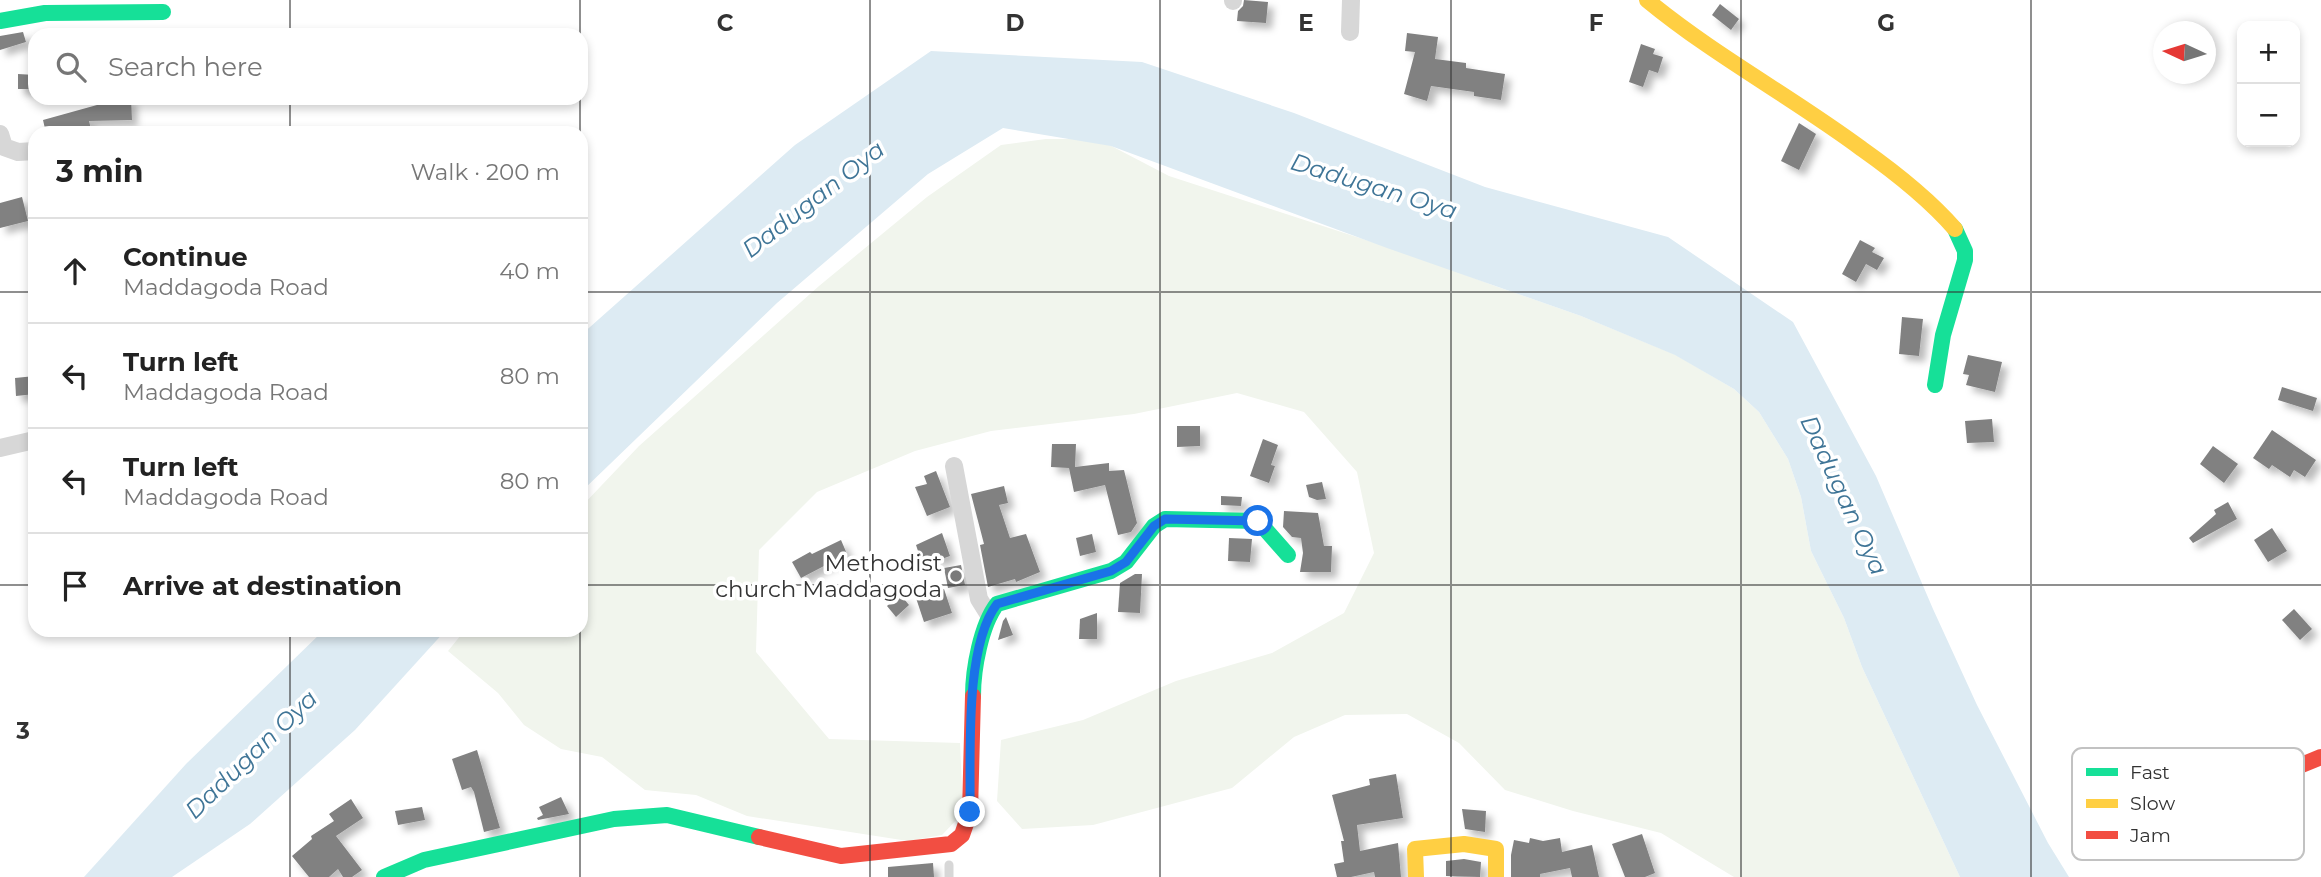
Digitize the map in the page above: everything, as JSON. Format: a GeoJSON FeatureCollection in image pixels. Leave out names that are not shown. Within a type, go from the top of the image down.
{"type":"FeatureCollection","features":[{"type":"Feature","properties":{"kind":"street"},"geometry":{"type":"LineString","coordinates":[[1350,32],[1351,0]]}},
{"type":"Feature","properties":{"kind":"street"},"geometry":{"type":"LineString","coordinates":[[1647,0],[1690,35],[1825,121],[1936,206],[1956,230],[1965,248],[1962,273],[1944,331],[1935,385]]}},
{"type":"Feature","properties":{"kind":"street"},"geometry":{"type":"LineString","coordinates":[[0,21],[45,6],[163,12]]}},
{"type":"Feature","properties":{"kind":"street"},"geometry":{"type":"LineString","coordinates":[[0,134],[4,147],[18,152],[28,151]]}},
{"type":"Feature","properties":{"kind":"street"},"geometry":{"type":"LineString","coordinates":[[0,448],[28,441]]}},
{"type":"Feature","properties":{"kind":"street"},"geometry":{"type":"LineString","coordinates":[[954,466],[979,598],[989,615]]}},
{"type":"Feature","properties":{"kind":"street"},"geometry":{"type":"LineString","coordinates":[[384,877],[437,857],[614,820],[667,815],[841,856],[951,844],[962,835],[970,812],[973,678],[989,615],[997,604],[1111,571],[1126,562],[1154,526],[1165,519],[1258,521],[1288,555]]}},
{"type":"Feature","properties":{"kind":"street"},"geometry":{"type":"LineString","coordinates":[[2304,764],[2321,757]]}},
{"type":"Feature","properties":{"kind":"street"},"geometry":{"type":"LineString","coordinates":[[1416,877],[1415,849],[1464,844],[1496,849],[1496,877]]}},
{"type":"Feature","properties":{"kind":"lane"},"geometry":{"type":"LineString","coordinates":[[949,865],[949,877]]}},
{"type":"Feature","properties":{"kind":"shaded area"},"geometry":{"type":"Polygon","coordinates":[[[1046,139],[1098,139],[1169,176],[1415,256],[1581,316],[1676,355],[1734,389],[1759,412],[1788,459],[1801,497],[1811,551],[1844,618],[1862,667],[1960,877],[1734,877],[1661,833],[1573,811],[1505,790],[1459,743],[1407,714],[1345,715],[1294,737],[1232,788],[1093,825],[1022,829],[997,801],[1001,740],[1083,720],[1176,681],[1272,653],[1344,613],[1374,553],[1357,472],[1304,412],[1237,393],[1134,414],[991,431],[915,451],[817,492],[759,550],[756,652],[829,739],[960,743],[963,813],[942,835],[908,841],[747,816],[696,795],[645,790],[602,757],[561,749],[524,725],[498,693],[448,651],[459,637],[588,637],[588,500],[639,446],[819,286],[927,197],[1001,145],[1046,139]]]}},
{"type":"Feature","properties":{"kind":"water","name":"Dadugan Oya"},"geometry":{"type":"Polygon","coordinates":[[[931,51],[1142,62],[1294,113],[1485,187],[1668,237],[1793,322],[1876,476],[1977,705],[2048,843],[2069,877],[1960,877],[1862,667],[1844,618],[1811,551],[1801,497],[1788,459],[1759,412],[1734,389],[1675,355],[1581,316],[1111,146],[1003,128],[928,174],[777,303],[588,485],[588,329],[795,145],[931,51]]]}},
{"type":"Feature","properties":{"kind":"water","name":"Dadugan Oya"},"geometry":{"type":"Polygon","coordinates":[[[317,637],[440,637],[355,730],[250,824],[172,877],[84,877],[186,764],[317,637]]]}},
{"type":"Feature","properties":{"kind":"building"},"geometry":{"type":"Polygon","coordinates":[[[1244,0],[1268,2],[1266,23],[1237,21],[1238,11],[1244,0]]]}},
{"type":"Feature","properties":{"kind":"building"},"geometry":{"type":"Polygon","coordinates":[[[1720,4],[1739,19],[1731,30],[1712,15],[1720,4]]]}},
{"type":"Feature","properties":{"kind":"building"},"geometry":{"type":"Polygon","coordinates":[[[23,32],[26,42],[0,50],[0,36],[23,32]]]}},
{"type":"Feature","properties":{"kind":"building"},"geometry":{"type":"Polygon","coordinates":[[[1407,33],[1438,37],[1435,59],[1466,63],[1466,68],[1505,74],[1501,100],[1474,96],[1474,92],[1431,86],[1427,101],[1404,94],[1415,52],[1405,51],[1407,33]]]}},
{"type":"Feature","properties":{"kind":"building"},"geometry":{"type":"Polygon","coordinates":[[[1641,44],[1655,49],[1653,54],[1663,57],[1658,73],[1649,70],[1643,87],[1629,82],[1641,44]]]}},
{"type":"Feature","properties":{"kind":"building"},"geometry":{"type":"Polygon","coordinates":[[[18,74],[28,75],[28,89],[18,89],[18,74]]]}},
{"type":"Feature","properties":{"kind":"building"},"geometry":{"type":"Polygon","coordinates":[[[97,105],[131,105],[132,120],[89,121],[90,126],[44,126],[43,120],[97,105]]]}},
{"type":"Feature","properties":{"kind":"building"},"geometry":{"type":"Polygon","coordinates":[[[1799,123],[1816,134],[1799,170],[1781,161],[1799,123]]]}},
{"type":"Feature","properties":{"kind":"building"},"geometry":{"type":"Polygon","coordinates":[[[22,197],[28,221],[0,228],[0,203],[22,197]]]}},
{"type":"Feature","properties":{"kind":"building"},"geometry":{"type":"Polygon","coordinates":[[[1860,240],[1875,248],[1872,252],[1884,258],[1877,270],[1866,264],[1856,282],[1842,274],[1860,240]]]}},
{"type":"Feature","properties":{"kind":"building"},"geometry":{"type":"Polygon","coordinates":[[[1902,317],[1923,319],[1919,356],[1899,354],[1902,317]]]}},
{"type":"Feature","properties":{"kind":"building"},"geometry":{"type":"Polygon","coordinates":[[[1968,355],[2002,362],[1995,392],[1966,385],[1969,375],[1963,374],[1968,355]]]}},
{"type":"Feature","properties":{"kind":"building"},"geometry":{"type":"Polygon","coordinates":[[[28,377],[28,395],[16,396],[15,378],[28,377]]]}},
{"type":"Feature","properties":{"kind":"building"},"geometry":{"type":"Polygon","coordinates":[[[2282,387],[2317,398],[2313,411],[2278,400],[2282,387]]]}},
{"type":"Feature","properties":{"kind":"building"},"geometry":{"type":"Polygon","coordinates":[[[1992,419],[1994,442],[1967,443],[1965,421],[1992,419]]]}},
{"type":"Feature","properties":{"kind":"building"},"geometry":{"type":"Polygon","coordinates":[[[1177,426],[1200,426],[1200,446],[1177,447],[1177,426]]]}},
{"type":"Feature","properties":{"kind":"building"},"geometry":{"type":"Polygon","coordinates":[[[2272,430],[2316,460],[2305,477],[2294,470],[2290,477],[2272,465],[2269,469],[2253,458],[2272,430]]]}},
{"type":"Feature","properties":{"kind":"building"},"geometry":{"type":"Polygon","coordinates":[[[1263,439],[1278,445],[1271,465],[1275,466],[1269,483],[1250,476],[1263,439]]]}},
{"type":"Feature","properties":{"kind":"building"},"geometry":{"type":"Polygon","coordinates":[[[1052,444],[1076,444],[1075,467],[1109,463],[1109,471],[1124,470],[1137,523],[1131,532],[1118,535],[1105,485],[1074,492],[1069,468],[1051,467],[1052,444]]]}},
{"type":"Feature","properties":{"kind":"building"},"geometry":{"type":"Polygon","coordinates":[[[2213,446],[2238,464],[2224,483],[2200,464],[2213,446]]]}},
{"type":"Feature","properties":{"kind":"building"},"geometry":{"type":"Polygon","coordinates":[[[936,471],[950,507],[927,516],[915,487],[927,484],[924,476],[936,471]]]}},
{"type":"Feature","properties":{"kind":"building"},"geometry":{"type":"Polygon","coordinates":[[[1322,482],[1326,499],[1309,497],[1306,485],[1322,482]]]}},
{"type":"Feature","properties":{"kind":"building"},"geometry":{"type":"Polygon","coordinates":[[[1004,486],[1008,503],[999,505],[1010,538],[1026,534],[1040,572],[1016,582],[1015,579],[988,587],[980,545],[984,544],[971,494],[1004,486]]]}},
{"type":"Feature","properties":{"kind":"building"},"geometry":{"type":"Polygon","coordinates":[[[1221,496],[1242,497],[1241,506],[1221,505],[1221,496]]]}},
{"type":"Feature","properties":{"kind":"building"},"geometry":{"type":"Polygon","coordinates":[[[2228,502],[2237,519],[2193,543],[2189,538],[2216,514],[2214,510],[2228,502]]]}},
{"type":"Feature","properties":{"kind":"building"},"geometry":{"type":"Polygon","coordinates":[[[1284,511],[1318,513],[1324,546],[1332,546],[1331,572],[1300,572],[1303,553],[1301,538],[1292,537],[1283,527],[1284,511]]]}},
{"type":"Feature","properties":{"kind":"building"},"geometry":{"type":"Polygon","coordinates":[[[2272,528],[2287,551],[2268,562],[2254,540],[2272,528]]]}},
{"type":"Feature","properties":{"kind":"building"},"geometry":{"type":"Polygon","coordinates":[[[942,533],[950,556],[936,561],[934,555],[921,560],[916,545],[942,533]]]}},
{"type":"Feature","properties":{"kind":"building"},"geometry":{"type":"Polygon","coordinates":[[[1092,534],[1096,552],[1080,556],[1076,538],[1092,534]]]}},
{"type":"Feature","properties":{"kind":"building"},"geometry":{"type":"Polygon","coordinates":[[[1229,538],[1252,539],[1250,562],[1228,561],[1229,538]]]}},
{"type":"Feature","properties":{"kind":"building"},"geometry":{"type":"Polygon","coordinates":[[[841,540],[847,554],[801,578],[792,562],[841,540]]]}},
{"type":"Feature","properties":{"kind":"building","name":"Methodist church Maddagoda"},"geometry":{"type":"Polygon","coordinates":[[[961,565],[965,585],[948,588],[944,568],[961,565]]]}},
{"type":"Feature","properties":{"kind":"building"},"geometry":{"type":"Polygon","coordinates":[[[1135,574],[1142,574],[1140,613],[1118,612],[1120,583],[1135,574]]]}},
{"type":"Feature","properties":{"kind":"building"},"geometry":{"type":"Polygon","coordinates":[[[944,589],[952,613],[924,622],[916,598],[944,589]]]}},
{"type":"Feature","properties":{"kind":"building"},"geometry":{"type":"Polygon","coordinates":[[[900,594],[909,605],[896,617],[887,606],[900,594]]]}},
{"type":"Feature","properties":{"kind":"building"},"geometry":{"type":"Polygon","coordinates":[[[2294,609],[2312,629],[2300,640],[2282,620],[2294,609]]]}},
{"type":"Feature","properties":{"kind":"building"},"geometry":{"type":"Polygon","coordinates":[[[1097,613],[1097,639],[1079,639],[1080,619],[1097,613]]]}},
{"type":"Feature","properties":{"kind":"building"},"geometry":{"type":"Polygon","coordinates":[[[1006,617],[1013,635],[998,640],[1003,621],[1006,617]]]}},
{"type":"Feature","properties":{"kind":"building"},"geometry":{"type":"Polygon","coordinates":[[[477,750],[500,828],[484,832],[474,792],[471,787],[462,790],[452,759],[477,750]]]}},
{"type":"Feature","properties":{"kind":"building"},"geometry":{"type":"Polygon","coordinates":[[[1396,774],[1403,818],[1357,825],[1360,851],[1398,843],[1401,877],[1375,877],[1374,872],[1337,877],[1334,864],[1344,862],[1341,841],[1344,841],[1332,795],[1370,785],[1369,779],[1396,774]]]}},
{"type":"Feature","properties":{"kind":"building"},"geometry":{"type":"Polygon","coordinates":[[[561,797],[569,814],[538,820],[537,818],[543,815],[539,807],[561,797]]]}},
{"type":"Feature","properties":{"kind":"building"},"geometry":{"type":"Polygon","coordinates":[[[351,799],[363,818],[336,836],[362,870],[352,877],[343,877],[338,869],[329,877],[309,877],[292,856],[312,839],[311,836],[334,821],[329,814],[351,799]]]}},
{"type":"Feature","properties":{"kind":"building"},"geometry":{"type":"Polygon","coordinates":[[[422,807],[425,820],[398,825],[395,811],[422,807]]]}},
{"type":"Feature","properties":{"kind":"building"},"geometry":{"type":"Polygon","coordinates":[[[1462,809],[1486,811],[1485,832],[1465,829],[1462,809]]]}},
{"type":"Feature","properties":{"kind":"building"},"geometry":{"type":"Polygon","coordinates":[[[1642,834],[1655,873],[1645,877],[1625,877],[1612,844],[1642,834]]]}},
{"type":"Feature","properties":{"kind":"building"},"geometry":{"type":"Polygon","coordinates":[[[1530,838],[1543,841],[1560,838],[1562,852],[1592,845],[1599,877],[1572,877],[1570,868],[1540,874],[1540,877],[1511,877],[1514,840],[1529,843],[1530,838]]]}},
{"type":"Feature","properties":{"kind":"building"},"geometry":{"type":"Polygon","coordinates":[[[1464,859],[1481,862],[1480,877],[1446,876],[1446,861],[1464,859]]]}},
{"type":"Feature","properties":{"kind":"building"},"geometry":{"type":"Polygon","coordinates":[[[933,863],[934,877],[888,877],[888,867],[933,863]]]}},
{"type":"Feature","properties":{"kind":"traffic: fast"},"geometry":{"type":"LineString","coordinates":[[0,21],[45,13],[163,12]]}},
{"type":"Feature","properties":{"kind":"traffic: fast"},"geometry":{"type":"LineString","coordinates":[[1935,385],[1943,335],[1965,260],[1965,251],[1955,229]]}},
{"type":"Feature","properties":{"kind":"traffic: fast"},"geometry":{"type":"LineString","coordinates":[[973,696],[979,648],[991,613],[997,604],[1111,571],[1126,562],[1154,526],[1165,519],[1258,521],[1288,555]]}},
{"type":"Feature","properties":{"kind":"traffic: fast"},"geometry":{"type":"LineString","coordinates":[[384,877],[424,860],[614,819],[667,815],[759,837]]}},
{"type":"Feature","properties":{"kind":"traffic: slow"},"geometry":{"type":"LineString","coordinates":[[1647,0],[1699,40],[1887,167],[1923,196],[1955,229]]}},
{"type":"Feature","properties":{"kind":"traffic: slow"},"geometry":{"type":"LineString","coordinates":[[1416,877],[1415,849],[1464,844],[1496,849],[1496,877]]}},
{"type":"Feature","properties":{"kind":"traffic: jam"},"geometry":{"type":"LineString","coordinates":[[759,837],[841,856],[951,844],[962,835],[970,812],[973,696]]}},
{"type":"Feature","properties":{"kind":"traffic: jam"},"geometry":{"type":"LineString","coordinates":[[2304,764],[2321,757]]}},
{"type":"Feature","properties":{"kind":"place","name":"Methodist church Maddagoda"},"geometry":{"type":"Point","coordinates":[956,576]}},
{"type":"Feature","properties":{"kind":"route"},"geometry":{"type":"LineString","coordinates":[[970,812],[973,678],[989,615],[997,604],[1111,571],[1126,562],[1154,526],[1165,519],[1258,521]]}}]}
